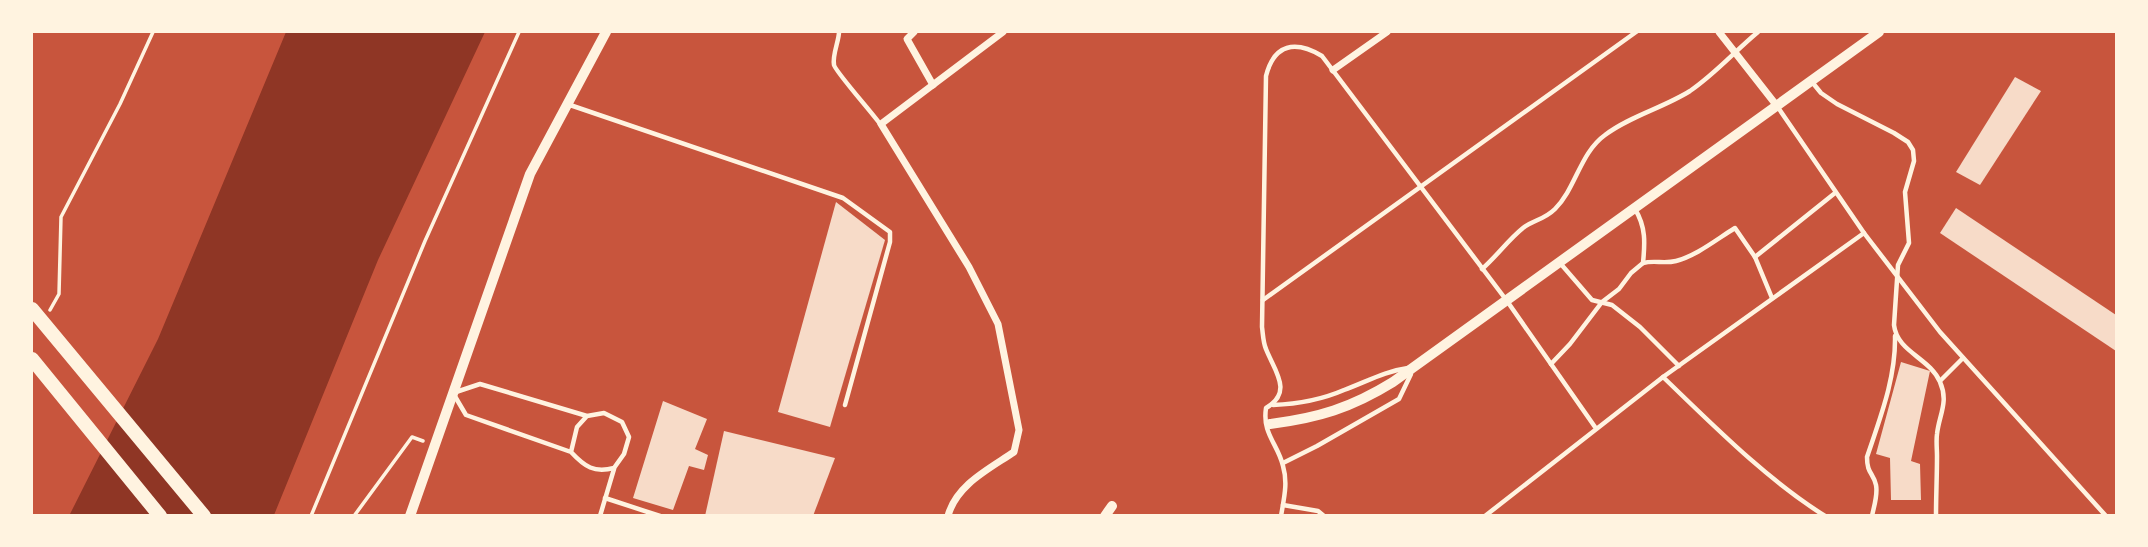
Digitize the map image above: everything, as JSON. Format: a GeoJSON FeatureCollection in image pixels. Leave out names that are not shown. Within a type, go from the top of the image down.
{"type":"FeatureCollection","features":[{"type":"Feature","properties":{"kind":"main road"},"geometry":{"type":"LineString","coordinates":[[32,309],[204,516]]}},
{"type":"Feature","properties":{"kind":"main road"},"geometry":{"type":"LineString","coordinates":[[32,359],[160,516]]}},
{"type":"Feature","properties":{"kind":"street"},"geometry":{"type":"LineString","coordinates":[[410,516],[530,174],[606,32]]}},
{"type":"Feature","properties":{"kind":"street"},"geometry":{"type":"LineString","coordinates":[[915,32],[906,38],[933,85]]}},
{"type":"Feature","properties":{"kind":"street"},"geometry":{"type":"LineString","coordinates":[[948,516],[956,496],[969,483],[1014,452],[1019,430],[998,324],[969,267],[881,124],[1003,32]]}},
{"type":"Feature","properties":{"kind":"street"},"geometry":{"type":"LineString","coordinates":[[1333,70],[1387,32]]}},
{"type":"Feature","properties":{"kind":"street"},"geometry":{"type":"LineString","coordinates":[[1719,32],[1777,106]]}},
{"type":"Feature","properties":{"kind":"street"},"geometry":{"type":"LineString","coordinates":[[1270,424],[1304,420],[1363,401],[1507,301],[1879,32]]}},
{"type":"Feature","properties":{"kind":"lane"},"geometry":{"type":"LineString","coordinates":[[839,32],[834,64],[838,74],[852,86],[881,124]]}},
{"type":"Feature","properties":{"kind":"lane"},"geometry":{"type":"LineString","coordinates":[[1263,300],[1636,32]]}},
{"type":"Feature","properties":{"kind":"lane"},"geometry":{"type":"LineString","coordinates":[[1482,269],[1526,225],[1542,220],[1555,209],[1565,197],[1589,151],[1604,135],[1661,108],[1691,90],[1712,75],[1758,32]]}},
{"type":"Feature","properties":{"kind":"lane"},"geometry":{"type":"LineString","coordinates":[[1272,405],[1281,391],[1280,377],[1265,346],[1263,300],[1266,76],[1270,61],[1276,53],[1285,48],[1300,47],[1322,56],[1333,70],[1507,301],[1595,428]]}},
{"type":"Feature","properties":{"kind":"lane"},"geometry":{"type":"LineString","coordinates":[[1811,81],[1821,93],[1837,104],[1894,133],[1908,142],[1913,150],[1914,161],[1905,192],[1909,243],[1898,265],[1896,276],[1896,356],[1867,457],[1867,469],[1875,482],[1877,492],[1872,516]]}},
{"type":"Feature","properties":{"kind":"lane"},"geometry":{"type":"LineString","coordinates":[[569,105],[843,198],[890,232],[890,242],[845,405]]}},
{"type":"Feature","properties":{"kind":"lane"},"geometry":{"type":"LineString","coordinates":[[1777,106],[1835,193],[1896,276],[1963,358],[2106,516]]}},
{"type":"Feature","properties":{"kind":"lane"},"geometry":{"type":"LineString","coordinates":[[1755,257],[1835,193]]}},
{"type":"Feature","properties":{"kind":"lane"},"geometry":{"type":"LineString","coordinates":[[1635,209],[1643,222],[1643,263]]}},
{"type":"Feature","properties":{"kind":"lane"},"geometry":{"type":"LineString","coordinates":[[1551,364],[1602,302],[1619,289],[1643,263],[1652,260],[1673,262],[1685,258],[1735,228],[1755,257],[1772,299]]}},
{"type":"Feature","properties":{"kind":"lane"},"geometry":{"type":"LineString","coordinates":[[1485,516],[1663,377],[1864,233]]}},
{"type":"Feature","properties":{"kind":"lane"},"geometry":{"type":"LineString","coordinates":[[1560,263],[1592,300],[1612,305],[1640,327],[1679,366]]}},
{"type":"Feature","properties":{"kind":"lane"},"geometry":{"type":"LineString","coordinates":[[1895,335],[1931,367],[1940,381],[1945,406],[1937,435],[1936,516]]}},
{"type":"Feature","properties":{"kind":"lane"},"geometry":{"type":"LineString","coordinates":[[1940,381],[1963,358]]}},
{"type":"Feature","properties":{"kind":"lane"},"geometry":{"type":"LineString","coordinates":[[1281,516],[1286,486],[1283,463],[1269,438],[1266,408],[1322,398],[1392,370],[1414,367]]}},
{"type":"Feature","properties":{"kind":"lane"},"geometry":{"type":"LineString","coordinates":[[1283,463],[1399,399],[1414,367]]}},
{"type":"Feature","properties":{"kind":"lane"},"geometry":{"type":"LineString","coordinates":[[1663,377],[1754,462],[1825,516]]}},
{"type":"Feature","properties":{"kind":"lane"},"geometry":{"type":"LineString","coordinates":[[600,516],[614,468],[624,454],[629,437],[622,422],[604,413],[587,416],[480,384],[453,393],[466,415],[571,452],[583,466],[600,472],[614,468]]}},
{"type":"Feature","properties":{"kind":"lane"},"geometry":{"type":"LineString","coordinates":[[571,452],[577,427],[587,416]]}},
{"type":"Feature","properties":{"kind":"lane"},"geometry":{"type":"LineString","coordinates":[[605,498],[660,516]]}},
{"type":"Feature","properties":{"kind":"lane"},"geometry":{"type":"LineString","coordinates":[[1283,505],[1318,511],[1324,516]]}},
{"type":"Feature","properties":{"kind":"path"},"geometry":{"type":"LineString","coordinates":[[45,318],[59,294],[61,217],[120,104],[153,32]]}},
{"type":"Feature","properties":{"kind":"path"},"geometry":{"type":"LineString","coordinates":[[311,516],[430,229],[519,32]]}},
{"type":"Feature","properties":{"kind":"path"},"geometry":{"type":"LineString","coordinates":[[354,516],[412,437],[435,445]]}},
{"type":"Feature","properties":{"kind":"shaded area"},"geometry":{"type":"Polygon","coordinates":[[[286,32],[485,32],[378,260],[274,515],[69,516],[158,339],[286,32]]]}},
{"type":"Feature","properties":{"kind":"building"},"geometry":{"type":"Polygon","coordinates":[[[2015,77],[2041,91],[1980,185],[1956,172],[2015,77]]]}},
{"type":"Feature","properties":{"kind":"building"},"geometry":{"type":"Polygon","coordinates":[[[836,202],[885,240],[830,427],[778,412],[836,202]]]}},
{"type":"Feature","properties":{"kind":"building"},"geometry":{"type":"Polygon","coordinates":[[[1956,208],[2116,315],[2116,351],[1940,233],[1956,208]]]}},
{"type":"Feature","properties":{"kind":"building"},"geometry":{"type":"Polygon","coordinates":[[[1901,362],[1930,371],[1911,461],[1920,464],[1921,500],[1891,500],[1890,458],[1876,454],[1901,362]]]}},
{"type":"Feature","properties":{"kind":"building"},"geometry":{"type":"Polygon","coordinates":[[[663,401],[707,419],[695,449],[708,455],[704,470],[689,466],[673,510],[633,498],[663,401]]]}},
{"type":"Feature","properties":{"kind":"building"},"geometry":{"type":"Polygon","coordinates":[[[724,431],[835,458],[813,516],[705,516],[724,431]]]}}]}
